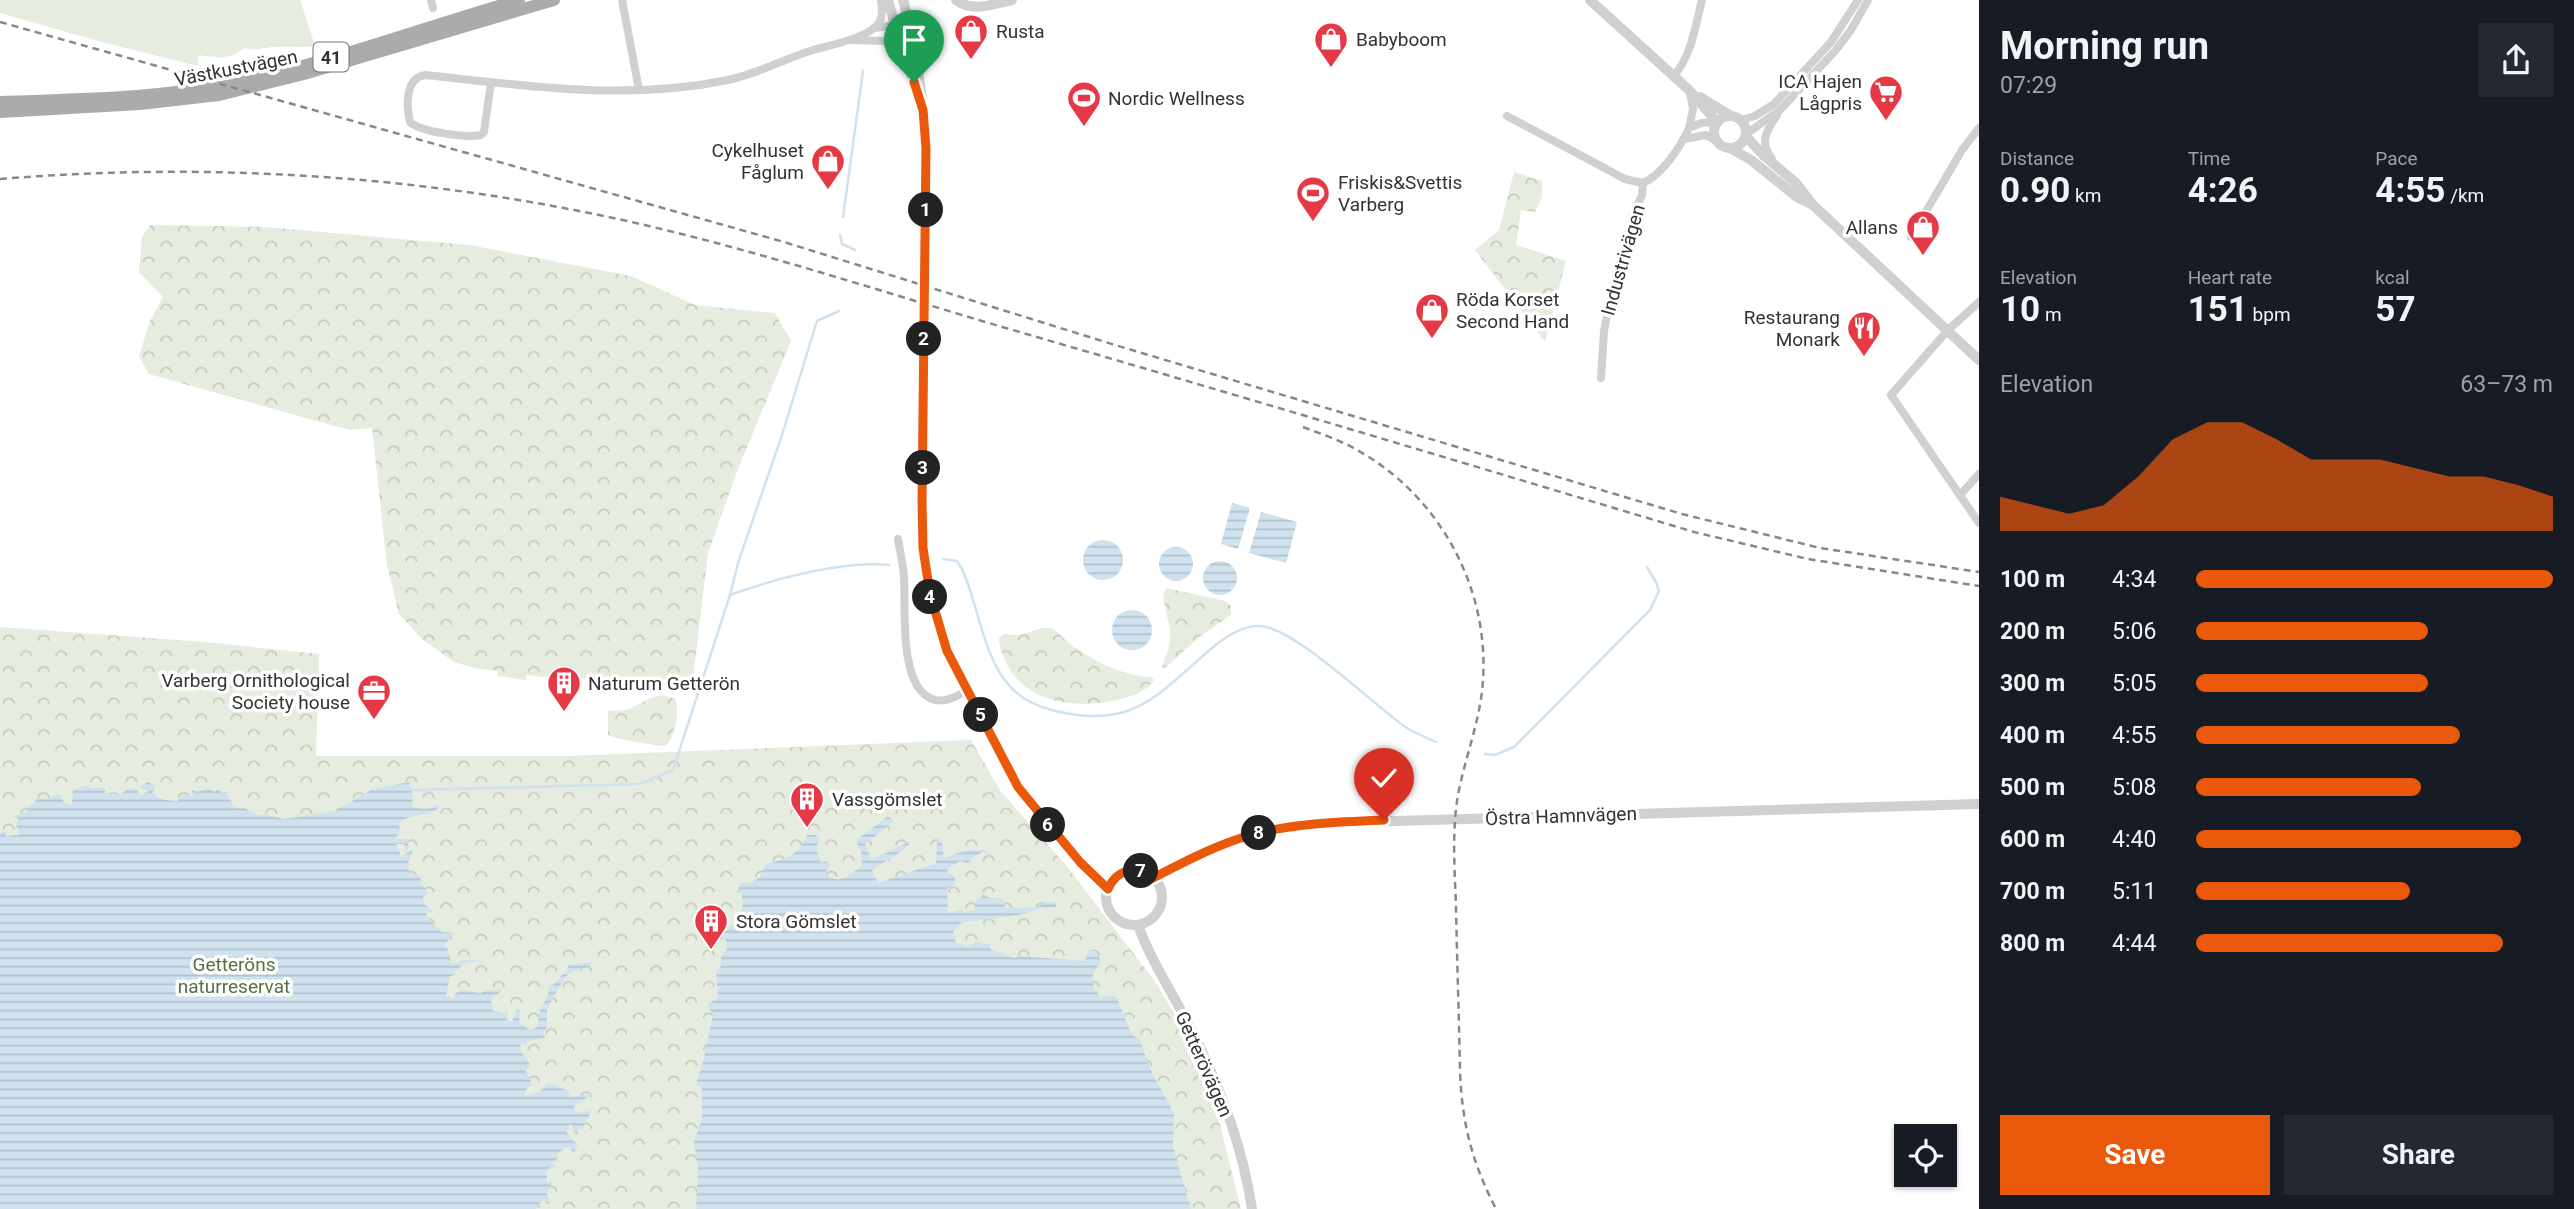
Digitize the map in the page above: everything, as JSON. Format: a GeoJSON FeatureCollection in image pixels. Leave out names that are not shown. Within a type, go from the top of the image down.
{"type":"FeatureCollection","features":[{"type":"Feature","properties":{"kind":"main road","name":"Västkustvägen"},"geometry":{"type":"LineString","coordinates":[[0,102],[139,95],[227,84],[299,66],[519,0]]}},
{"type":"Feature","properties":{"kind":"main road","name":"Västkustvägen"},"geometry":{"type":"LineString","coordinates":[[0,112],[139,104],[219,95],[304,74],[554,0]]}},
{"type":"Feature","properties":{"kind":"street"},"geometry":{"type":"LineString","coordinates":[[622,0],[639,90]]}},
{"type":"Feature","properties":{"kind":"street"},"geometry":{"type":"LineString","coordinates":[[875,28],[882,15],[881,0]]}},
{"type":"Feature","properties":{"kind":"street"},"geometry":{"type":"LineString","coordinates":[[888,0],[903,26],[923,110],[926,148],[922,513],[926,570],[941,634],[956,669],[1018,787],[1080,862],[1108,889]]}},
{"type":"Feature","properties":{"kind":"street"},"geometry":{"type":"LineString","coordinates":[[903,0],[904,56],[923,110]]}},
{"type":"Feature","properties":{"kind":"street"},"geometry":{"type":"LineString","coordinates":[[956,0],[973,7],[1012,0]]}},
{"type":"Feature","properties":{"kind":"street"},"geometry":{"type":"LineString","coordinates":[[1590,0],[1689,90],[1746,126],[1746,135],[1755,148],[1796,183],[1813,205],[1979,360]]}},
{"type":"Feature","properties":{"kind":"street"},"geometry":{"type":"LineString","coordinates":[[1673,77],[1689,53],[1702,0]]}},
{"type":"Feature","properties":{"kind":"street"},"geometry":{"type":"LineString","coordinates":[[1717,141],[1714,130],[1723,117],[1736,118],[1763,113],[1774,104],[1831,42],[1858,0]]}},
{"type":"Feature","properties":{"kind":"street"},"geometry":{"type":"LineString","coordinates":[[1730,148],[1740,145],[1746,135],[1780,110],[1835,51],[1868,0]]}},
{"type":"Feature","properties":{"kind":"street"},"geometry":{"type":"LineString","coordinates":[[491,82],[484,132],[481,135],[428,130],[410,122],[407,109],[410,85],[418,76],[491,82],[575,91],[692,86],[732,79],[850,40],[875,28],[903,26]]}},
{"type":"Feature","properties":{"kind":"street"},"geometry":{"type":"LineString","coordinates":[[878,40],[903,26]]}},
{"type":"Feature","properties":{"kind":"street"},"geometry":{"type":"LineString","coordinates":[[850,40],[878,40],[894,46],[904,56]]}},
{"type":"Feature","properties":{"kind":"street"},"geometry":{"type":"LineString","coordinates":[[1689,90],[1717,122]]}},
{"type":"Feature","properties":{"kind":"street","name":"Industrivägen"},"geometry":{"type":"LineString","coordinates":[[1507,116],[1625,178],[1643,183],[1657,174],[1684,139],[1693,109],[1689,90]]}},
{"type":"Feature","properties":{"kind":"street"},"geometry":{"type":"LineString","coordinates":[[1778,167],[1763,143],[1780,110]]}},
{"type":"Feature","properties":{"kind":"street"},"geometry":{"type":"LineString","coordinates":[[1689,128],[1701,123],[1717,122]]}},
{"type":"Feature","properties":{"kind":"street"},"geometry":{"type":"LineString","coordinates":[[1911,237],[1962,150],[1979,128]]}},
{"type":"Feature","properties":{"kind":"street"},"geometry":{"type":"LineString","coordinates":[[1684,139],[1706,135],[1762,167],[1797,197],[1813,205]]}},
{"type":"Feature","properties":{"kind":"street","name":"Industrivägen"},"geometry":{"type":"LineString","coordinates":[[1601,378],[1604,331],[1613,284],[1628,242],[1632,217],[1642,195],[1643,183]]}},
{"type":"Feature","properties":{"kind":"street"},"geometry":{"type":"LineString","coordinates":[[1979,302],[1948,330],[1891,395],[1979,523]]}},
{"type":"Feature","properties":{"kind":"street"},"geometry":{"type":"LineString","coordinates":[[1959,495],[1979,474]]}},
{"type":"Feature","properties":{"kind":"street"},"geometry":{"type":"LineString","coordinates":[[898,539],[904,576],[906,645],[913,675],[921,692],[932,699],[944,701],[968,690]]}},
{"type":"Feature","properties":{"kind":"street","name":"Östra Hamnvägen"},"geometry":{"type":"LineString","coordinates":[[1153,878],[1214,848],[1252,835],[1327,823],[1979,804]]}},
{"type":"Feature","properties":{"kind":"street"},"geometry":{"type":"LineString","coordinates":[[1125,871],[1143,871],[1153,878],[1160,888],[1160,906],[1149,921],[1138,925],[1125,924],[1115,917],[1107,901],[1108,889],[1114,878],[1125,871]]}},
{"type":"Feature","properties":{"kind":"street","name":"Getterövägen"},"geometry":{"type":"LineString","coordinates":[[1138,925],[1158,971],[1195,1036],[1215,1081],[1236,1140],[1252,1209]]}},
{"type":"Feature","properties":{"kind":"green space"},"geometry":{"type":"Polygon","coordinates":[[[0,0],[300,0],[315,46],[244,48],[233,55],[223,57],[199,55],[198,66],[0,13],[0,0]]]}},
{"type":"Feature","properties":{"kind":"green space"},"geometry":{"type":"Polygon","coordinates":[[[1514,172],[1542,181],[1542,197],[1535,212],[1521,210],[1516,245],[1566,261],[1545,342],[1475,250],[1499,230],[1514,172]]]}},
{"type":"Feature","properties":{"kind":"green space"},"geometry":{"type":"Polygon","coordinates":[[[150,225],[265,227],[469,245],[631,276],[695,305],[775,313],[791,341],[738,469],[708,553],[692,687],[658,678],[564,679],[527,675],[526,680],[498,676],[498,671],[454,662],[422,639],[399,614],[387,565],[372,428],[351,430],[149,374],[139,356],[150,321],[163,297],[139,272],[142,237],[150,225]]]}},
{"type":"Feature","properties":{"kind":"green space"},"geometry":{"type":"Polygon","coordinates":[[[1167,588],[1225,601],[1231,606],[1231,615],[1198,638],[1164,669],[1162,666],[1170,637],[1163,594],[1167,588]]]}},
{"type":"Feature","properties":{"kind":"green space","name":"Getteröns naturreservat"},"geometry":{"type":"Polygon","coordinates":[[[0,627],[205,642],[319,654],[316,756],[567,756],[971,740],[1001,792],[1066,865],[1156,983],[1178,1019],[1220,1125],[1241,1209],[0,1209],[0,627]]]}},
{"type":"Feature","properties":{"kind":"green space"},"geometry":{"type":"Polygon","coordinates":[[[1042,628],[1052,628],[1070,644],[1100,663],[1154,680],[1147,688],[1137,693],[1102,703],[1070,703],[1040,695],[1027,688],[1016,677],[1007,664],[999,638],[1004,634],[1020,635],[1042,628]]]}},
{"type":"Feature","properties":{"kind":"green space"},"geometry":{"type":"Polygon","coordinates":[[[663,695],[675,699],[677,710],[674,730],[666,746],[608,735],[608,711],[627,710],[663,695]]]}},
{"type":"Feature","properties":{"kind":"water"},"geometry":{"type":"Polygon","coordinates":[[[1232,503],[1250,508],[1238,549],[1221,544],[1232,503]]]}},
{"type":"Feature","properties":{"kind":"water"},"geometry":{"type":"Polygon","coordinates":[[[1261,512],[1297,522],[1286,563],[1249,553],[1261,512]]]}},
{"type":"Feature","properties":{"kind":"water"},"geometry":{"type":"Polygon","coordinates":[[[1103,540],[1111,541],[1117,546],[1122,552],[1122,568],[1117,574],[1111,579],[1103,580],[1095,579],[1089,574],[1084,568],[1083,560],[1084,552],[1089,546],[1095,541],[1103,540]]]}},
{"type":"Feature","properties":{"kind":"water"},"geometry":{"type":"Polygon","coordinates":[[[1176,547],[1188,552],[1193,564],[1188,576],[1176,581],[1164,576],[1159,564],[1164,552],[1176,547]]]}},
{"type":"Feature","properties":{"kind":"water"},"geometry":{"type":"Polygon","coordinates":[[[1220,561],[1232,566],[1237,578],[1232,590],[1220,595],[1208,590],[1203,578],[1208,566],[1220,561]]]}},
{"type":"Feature","properties":{"kind":"water"},"geometry":{"type":"Polygon","coordinates":[[[1132,610],[1140,611],[1146,616],[1151,622],[1151,638],[1146,644],[1140,649],[1132,650],[1124,649],[1118,644],[1113,638],[1112,630],[1113,622],[1118,616],[1124,611],[1132,610]]]}},
{"type":"Feature","properties":{"kind":"water"},"geometry":{"type":"Polygon","coordinates":[[[148,782],[156,787],[152,793],[164,800],[177,801],[182,795],[191,796],[191,789],[197,792],[208,788],[214,792],[218,789],[222,793],[226,792],[237,810],[243,807],[259,816],[263,814],[284,819],[335,811],[373,789],[409,782],[413,796],[412,807],[426,809],[437,805],[439,808],[430,813],[409,817],[399,823],[399,834],[394,839],[409,839],[407,852],[404,844],[396,844],[400,858],[414,848],[408,863],[409,873],[420,876],[422,885],[429,893],[423,896],[424,904],[434,912],[427,912],[426,917],[442,932],[454,933],[444,945],[452,964],[479,960],[464,964],[454,972],[456,975],[450,976],[446,997],[452,999],[463,991],[481,993],[487,989],[502,990],[491,999],[493,1011],[505,1013],[507,1010],[507,1020],[512,1022],[517,1010],[520,1011],[519,1023],[530,1030],[538,1027],[539,1013],[549,987],[567,971],[568,965],[592,962],[590,966],[565,977],[547,1009],[547,1027],[543,1033],[545,1038],[528,1041],[525,1045],[521,1043],[520,1050],[530,1064],[526,1071],[532,1084],[524,1092],[525,1096],[540,1092],[547,1084],[570,1091],[569,1095],[573,1097],[594,1093],[574,1106],[579,1113],[591,1112],[582,1129],[578,1129],[577,1135],[572,1124],[569,1125],[567,1133],[578,1146],[574,1152],[566,1147],[557,1154],[553,1164],[556,1167],[547,1170],[547,1182],[552,1182],[547,1194],[549,1205],[543,1199],[536,1209],[0,1209],[0,832],[6,832],[6,836],[19,835],[16,826],[18,818],[13,816],[26,813],[37,798],[47,799],[58,794],[64,803],[72,805],[73,790],[89,785],[91,788],[105,788],[103,793],[121,794],[129,788],[137,790],[140,797],[148,791],[139,787],[148,782]]]}},
{"type":"Feature","properties":{"kind":"water"},"geometry":{"type":"Polygon","coordinates":[[[888,816],[894,821],[865,844],[872,860],[911,841],[905,849],[872,870],[878,883],[936,863],[937,840],[941,837],[944,858],[966,850],[987,850],[968,863],[960,861],[947,869],[948,873],[955,876],[955,884],[947,889],[948,913],[963,909],[964,912],[975,911],[976,899],[982,898],[981,893],[987,897],[1002,899],[1006,908],[1056,903],[1056,908],[962,922],[953,932],[956,943],[968,946],[979,942],[990,944],[990,949],[1014,958],[1019,956],[1085,961],[1092,950],[1099,956],[1101,963],[1093,975],[1095,987],[1100,997],[1109,996],[1118,1000],[1131,1033],[1140,1041],[1152,1073],[1174,1113],[1173,1147],[1191,1209],[696,1209],[698,1169],[694,1142],[702,1119],[702,1089],[696,1084],[713,1015],[708,1007],[718,997],[716,972],[727,949],[727,942],[721,935],[736,920],[742,908],[742,895],[738,888],[741,882],[749,884],[760,877],[766,864],[796,852],[807,835],[820,838],[816,849],[821,863],[826,861],[830,865],[825,874],[835,879],[844,878],[862,866],[858,839],[888,816]]]}},
{"type":"Feature","properties":{"kind":"waterway"},"geometry":{"type":"LineString","coordinates":[[843,217],[863,71]]}},
{"type":"Feature","properties":{"kind":"waterway"},"geometry":{"type":"LineString","coordinates":[[840,235],[842,244],[855,250]]}},
{"type":"Feature","properties":{"kind":"waterway"},"geometry":{"type":"LineString","coordinates":[[730,595],[817,321],[839,311]]}},
{"type":"Feature","properties":{"kind":"waterway"},"geometry":{"type":"LineString","coordinates":[[943,559],[957,561],[962,569],[988,648],[1000,673],[1018,694],[1041,707],[1086,716],[1128,711],[1161,692],[1228,636],[1247,627],[1260,626],[1275,630],[1314,653],[1407,728],[1436,742]]}},
{"type":"Feature","properties":{"kind":"waterway"},"geometry":{"type":"LineString","coordinates":[[412,790],[640,784],[673,770],[730,595],[788,577],[830,568],[889,565]]}},
{"type":"Feature","properties":{"kind":"waterway"},"geometry":{"type":"LineString","coordinates":[[1485,754],[1495,755],[1514,747],[1650,610],[1659,591],[1647,567]]}},
{"type":"Feature","properties":{"kind":"railway"},"geometry":{"type":"LineString","coordinates":[[0,22],[784,242],[1115,345],[1682,514],[1820,548],[1979,572]]}},
{"type":"Feature","properties":{"kind":"railway"},"geometry":{"type":"LineString","coordinates":[[0,179],[155,172],[310,176],[465,192],[618,219],[821,273],[1694,532],[1808,559],[1979,586]]}},
{"type":"Feature","properties":{"kind":"railway"},"geometry":{"type":"LineString","coordinates":[[1303,427],[1357,450],[1387,470],[1414,494],[1437,521],[1456,552],[1470,585],[1479,619],[1483,655],[1482,691],[1459,788],[1454,832],[1454,864],[1463,1108],[1470,1142],[1496,1209]]}},
{"type":"Feature","properties":{"kind":"place","name":"Rusta"},"geometry":{"type":"Point","coordinates":[971,61]}},
{"type":"Feature","properties":{"kind":"place","name":"Babyboom"},"geometry":{"type":"Point","coordinates":[1331,69]}},
{"type":"Feature","properties":{"kind":"place","name":"ICA Hajen Lågpris"},"geometry":{"type":"Point","coordinates":[1886,122]}},
{"type":"Feature","properties":{"kind":"place","name":"Nordic Wellness"},"geometry":{"type":"Point","coordinates":[1084,128]}},
{"type":"Feature","properties":{"kind":"place","name":"Cykelhuset Fåglum"},"geometry":{"type":"Point","coordinates":[828,191]}},
{"type":"Feature","properties":{"kind":"place","name":"Friskis&Svettis Varberg"},"geometry":{"type":"Point","coordinates":[1313,223]}},
{"type":"Feature","properties":{"kind":"place","name":"Allans"},"geometry":{"type":"Point","coordinates":[1923,257]}},
{"type":"Feature","properties":{"kind":"place","name":"Röda Korset Second Hand"},"geometry":{"type":"Point","coordinates":[1432,340]}},
{"type":"Feature","properties":{"kind":"place","name":"Restaurang Monark"},"geometry":{"type":"Point","coordinates":[1864,358]}},
{"type":"Feature","properties":{"kind":"place","name":"Naturum Getterön"},"geometry":{"type":"Point","coordinates":[564,713]}},
{"type":"Feature","properties":{"kind":"place","name":"Varberg Ornithological Society house"},"geometry":{"type":"Point","coordinates":[374,721]}},
{"type":"Feature","properties":{"kind":"place","name":"Vassgömslet"},"geometry":{"type":"Point","coordinates":[807,829]}},
{"type":"Feature","properties":{"kind":"place","name":"Stora Gömslet"},"geometry":{"type":"Point","coordinates":[711,951]}},
{"type":"Feature","properties":{"kind":"route"},"geometry":{"type":"LineString","coordinates":[[914,82],[923,110],[926,148],[922,502],[926,570],[934,613],[947,651],[1018,787],[1035,811],[1108,889],[1114,878],[1125,871],[1143,871],[1153,878],[1214,848],[1252,835],[1302,825],[1384,820]]}}]}
